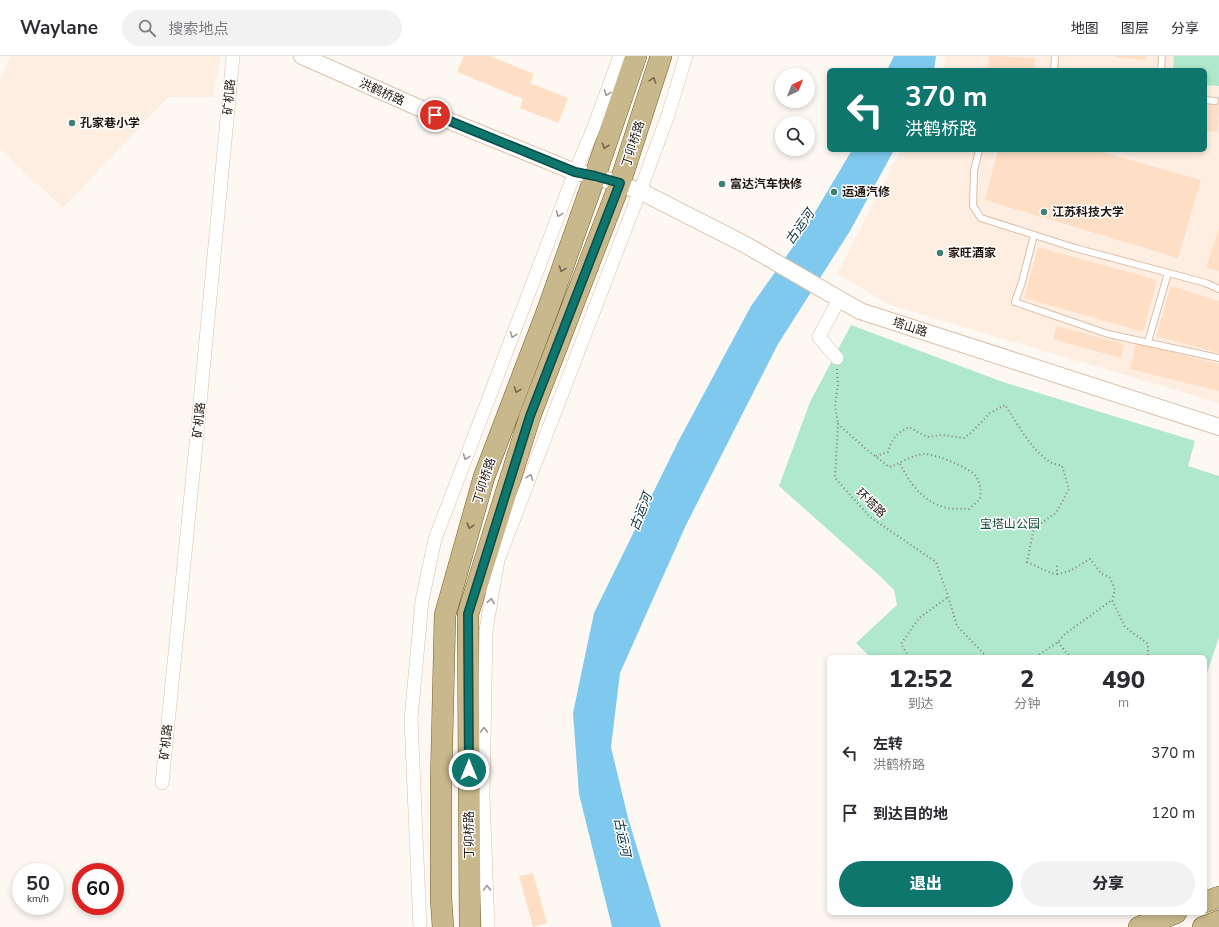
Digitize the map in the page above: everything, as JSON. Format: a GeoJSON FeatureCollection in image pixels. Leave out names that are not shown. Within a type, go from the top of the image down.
{"type":"FeatureCollection","features":[{"type":"Feature","properties":{"kind":"main road","name":"丁卯桥路"},"geometry":{"type":"LineString","coordinates":[[442,927],[441,784],[445,615],[484,477],[548,309],[585,174],[636,56]]}},
{"type":"Feature","properties":{"kind":"main road","name":"丁卯桥路"},"geometry":{"type":"LineString","coordinates":[[470,927],[468,614],[530,416],[620,183],[661,56]]}},
{"type":"Feature","properties":{"kind":"main road"},"geometry":{"type":"LineString","coordinates":[[1207,901],[1219,897]]}},
{"type":"Feature","properties":{"kind":"main road"},"geometry":{"type":"LineString","coordinates":[[1139,927],[1171,915]]}},
{"type":"Feature","properties":{"kind":"main road"},"geometry":{"type":"LineString","coordinates":[[1203,927],[1219,921]]}},
{"type":"Feature","properties":{"kind":"street","name":"矿机路"},"geometry":{"type":"LineString","coordinates":[[162,783],[233,56]]}},
{"type":"Feature","properties":{"kind":"street","name":"洪鹤桥路"},"geometry":{"type":"LineString","coordinates":[[302,56],[435,115],[585,174],[620,183]]}},
{"type":"Feature","properties":{"kind":"street"},"geometry":{"type":"LineString","coordinates":[[420,927],[411,719],[422,601],[435,539],[585,174],[594,127],[620,56]]}},
{"type":"Feature","properties":{"kind":"street"},"geometry":{"type":"LineString","coordinates":[[488,927],[483,796],[486,630],[498,560],[640,191],[668,115],[686,56]]}},
{"type":"Feature","properties":{"kind":"street","name":"塔山路"},"geometry":{"type":"LineString","coordinates":[[620,183],[640,191],[746,245],[860,311],[1219,427]]}},
{"type":"Feature","properties":{"kind":"street"},"geometry":{"type":"LineString","coordinates":[[837,358],[819,337],[839,299]]}},
{"type":"Feature","properties":{"kind":"lane"},"geometry":{"type":"LineString","coordinates":[[1054,68],[1055,56]]}},
{"type":"Feature","properties":{"kind":"lane"},"geometry":{"type":"LineString","coordinates":[[1161,68],[1162,56]]}},
{"type":"Feature","properties":{"kind":"lane"},"geometry":{"type":"LineString","coordinates":[[1207,100],[1215,101]]}},
{"type":"Feature","properties":{"kind":"lane"},"geometry":{"type":"LineString","coordinates":[[979,152],[974,171],[973,206],[981,218],[1075,248],[1206,283],[1219,289]]}},
{"type":"Feature","properties":{"kind":"lane"},"geometry":{"type":"LineString","coordinates":[[1034,235],[1022,282],[1015,302],[1108,334],[1219,358]]}},
{"type":"Feature","properties":{"kind":"lane"},"geometry":{"type":"LineString","coordinates":[[1148,342],[1168,273]]}},
{"type":"Feature","properties":{"kind":"path","name":"环塔路"},"geometry":{"type":"LineString","coordinates":[[837,358],[838,385],[835,406],[838,424],[835,478],[870,517],[936,562],[957,626],[985,655]]}},
{"type":"Feature","properties":{"kind":"path"},"geometry":{"type":"LineString","coordinates":[[876,456],[888,452],[891,440],[909,426],[927,437],[942,435],[964,438],[971,433],[990,413],[1004,405],[1019,425],[1029,444],[1051,463],[1062,466],[1069,489],[1056,512],[1034,528],[1027,562],[1051,573],[1057,574],[1070,572],[1090,559],[1101,573],[1110,578],[1115,590],[1112,600],[1039,655]]}},
{"type":"Feature","properties":{"kind":"path"},"geometry":{"type":"LineString","coordinates":[[838,424],[865,448],[890,467],[900,464],[912,456],[926,454],[960,465],[977,476],[981,488],[980,499],[969,509],[944,508],[927,500],[913,487],[900,464]]}},
{"type":"Feature","properties":{"kind":"path"},"geometry":{"type":"LineString","coordinates":[[1057,563],[1057,574]]}},
{"type":"Feature","properties":{"kind":"path"},"geometry":{"type":"LineString","coordinates":[[908,655],[901,644],[919,618],[948,597]]}},
{"type":"Feature","properties":{"kind":"path"},"geometry":{"type":"LineString","coordinates":[[1112,600],[1125,627],[1148,644],[1148,655]]}},
{"type":"Feature","properties":{"kind":"path"},"geometry":{"type":"LineString","coordinates":[[1058,642],[1068,655]]}},
{"type":"Feature","properties":{"kind":"shaded area","name":"孔家巷小学"},"geometry":{"type":"Polygon","coordinates":[[[10,56],[221,56],[213,97],[168,97],[63,208],[0,149],[0,81],[10,56]]]}},
{"type":"Feature","properties":{"kind":"shaded area","name":"江苏科技大学"},"geometry":{"type":"Polygon","coordinates":[[[944,56],[1219,56],[1219,403],[890,305],[837,274],[900,152],[1207,152],[1207,68],[943,68],[945,65],[944,56]]]}},
{"type":"Feature","properties":{"kind":"green space"},"geometry":{"type":"Polygon","coordinates":[[[1174,56],[1219,56],[1219,86],[1207,85],[1207,68],[1173,68],[1174,56]]]}},
{"type":"Feature","properties":{"kind":"green space","name":"宝塔山公园"},"geometry":{"type":"Polygon","coordinates":[[[851,325],[1003,382],[1195,441],[1188,466],[1219,476],[1219,637],[1207,673],[1207,655],[868,655],[856,643],[897,605],[894,590],[779,486],[810,402],[851,325]]]}},
{"type":"Feature","properties":{"kind":"water"},"geometry":{"type":"Polygon","coordinates":[[[894,56],[936,56],[934,68],[888,68],[894,56]]]}},
{"type":"Feature","properties":{"kind":"water","name":"古运河"},"geometry":{"type":"Polygon","coordinates":[[[851,152],[893,152],[850,231],[778,344],[686,525],[620,673],[611,747],[628,818],[661,927],[612,927],[579,794],[573,713],[594,613],[679,440],[751,306],[802,234],[851,152]]]}},
{"type":"Feature","properties":{"kind":"building"},"geometry":{"type":"Polygon","coordinates":[[[464,56],[490,56],[534,74],[530,83],[568,98],[558,123],[520,108],[523,99],[457,72],[464,56]]]}},
{"type":"Feature","properties":{"kind":"building"},"geometry":{"type":"Polygon","coordinates":[[[989,56],[1035,58],[1034,68],[988,68],[989,56]]]}},
{"type":"Feature","properties":{"kind":"building"},"geometry":{"type":"Polygon","coordinates":[[[1146,56],[1146,60],[1115,57],[1146,56]]]}},
{"type":"Feature","properties":{"kind":"building"},"geometry":{"type":"Polygon","coordinates":[[[1207,104],[1219,105],[1218,132],[1207,131],[1207,104]]]}},
{"type":"Feature","properties":{"kind":"building"},"geometry":{"type":"Polygon","coordinates":[[[997,152],[1102,152],[1201,180],[1178,258],[985,200],[997,152]]]}},
{"type":"Feature","properties":{"kind":"building"},"geometry":{"type":"Polygon","coordinates":[[[1219,228],[1219,271],[1206,268],[1219,228]]]}},
{"type":"Feature","properties":{"kind":"building"},"geometry":{"type":"Polygon","coordinates":[[[1038,247],[1157,280],[1143,332],[1024,298],[1038,247]]]}},
{"type":"Feature","properties":{"kind":"building"},"geometry":{"type":"Polygon","coordinates":[[[1171,286],[1219,301],[1219,353],[1156,336],[1171,286]]]}},
{"type":"Feature","properties":{"kind":"building"},"geometry":{"type":"Polygon","coordinates":[[[1057,326],[1124,344],[1121,358],[1053,339],[1057,326]]]}},
{"type":"Feature","properties":{"kind":"building"},"geometry":{"type":"Polygon","coordinates":[[[1136,343],[1219,364],[1219,391],[1130,369],[1136,343]]]}},
{"type":"Feature","properties":{"kind":"building"},"geometry":{"type":"Polygon","coordinates":[[[533,873],[547,923],[533,927],[519,876],[533,873]]]}},
{"type":"Feature","properties":{"kind":"place","name":"孔家巷小学"},"geometry":{"type":"Point","coordinates":[72,123]}},
{"type":"Feature","properties":{"kind":"place","name":"富达汽车快修"},"geometry":{"type":"Point","coordinates":[722,184]}},
{"type":"Feature","properties":{"kind":"place","name":"运通汽修"},"geometry":{"type":"Point","coordinates":[834,192]}},
{"type":"Feature","properties":{"kind":"place","name":"江苏科技大学"},"geometry":{"type":"Point","coordinates":[1044,212]}},
{"type":"Feature","properties":{"kind":"place","name":"家旺酒家"},"geometry":{"type":"Point","coordinates":[940,253]}},
{"type":"Feature","properties":{"kind":"route"},"geometry":{"type":"LineString","coordinates":[[435,115],[575,172],[620,183],[530,416],[468,614],[469,770]]}}]}
